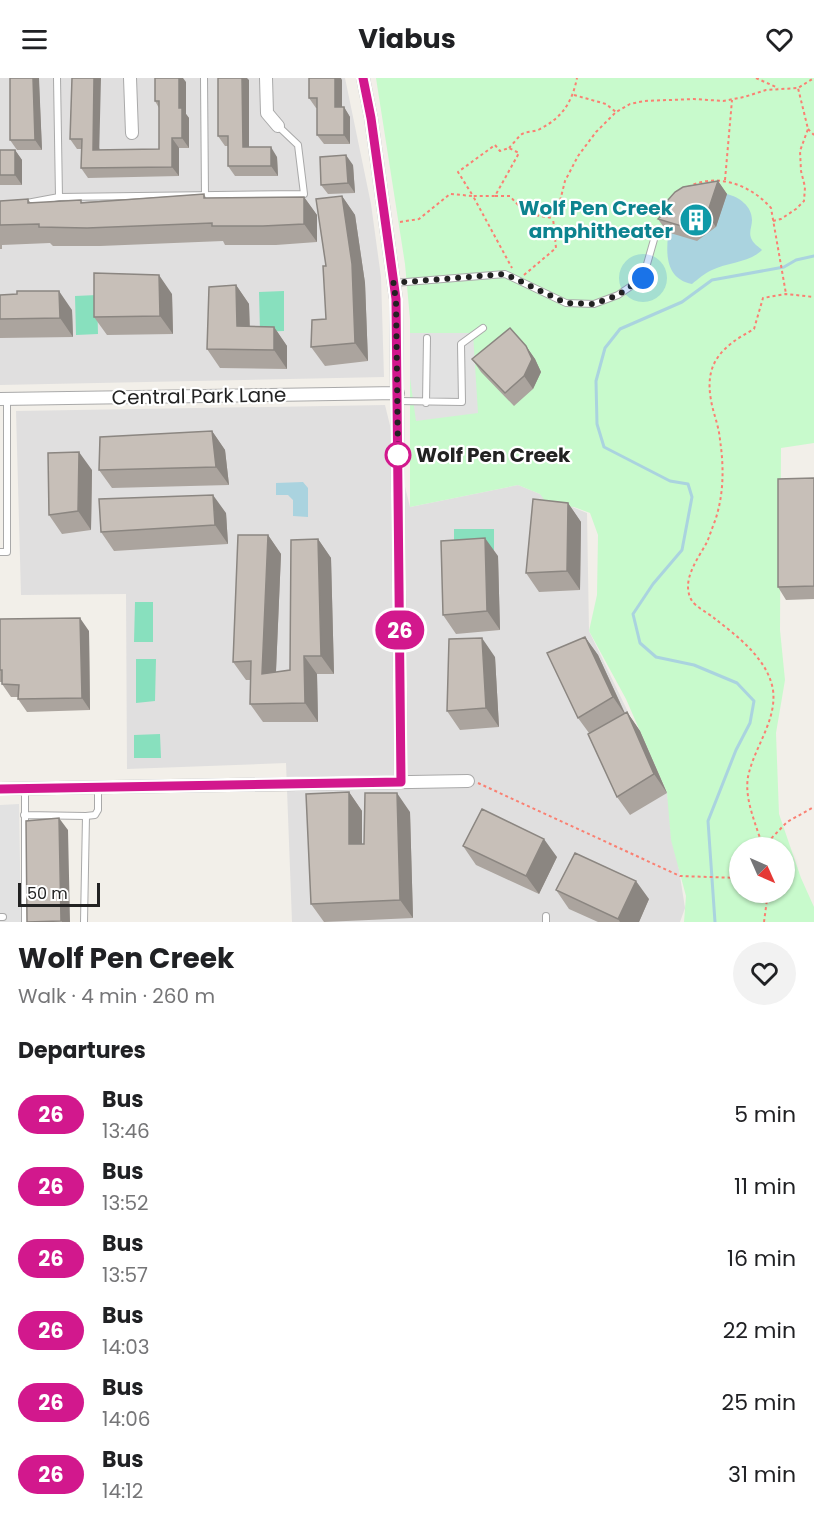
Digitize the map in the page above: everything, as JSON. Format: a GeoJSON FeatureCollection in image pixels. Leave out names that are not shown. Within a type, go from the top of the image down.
{"type":"FeatureCollection","features":[{"type":"Feature","properties":{"kind":"street"},"geometry":{"type":"LineString","coordinates":[[130,78],[132,133]]}},
{"type":"Feature","properties":{"kind":"street"},"geometry":{"type":"LineString","coordinates":[[266,78],[267,113],[278,126]]}},
{"type":"Feature","properties":{"kind":"street"},"geometry":{"type":"LineString","coordinates":[[363,78],[373,129],[396,299],[401,782]]}},
{"type":"Feature","properties":{"kind":"street","name":"Central Park Lane"},"geometry":{"type":"LineString","coordinates":[[4,399],[398,397]]}},
{"type":"Feature","properties":{"kind":"street"},"geometry":{"type":"LineString","coordinates":[[0,789],[468,781]]}},
{"type":"Feature","properties":{"kind":"lane"},"geometry":{"type":"LineString","coordinates":[[57,78],[59,197]]}},
{"type":"Feature","properties":{"kind":"lane"},"geometry":{"type":"LineString","coordinates":[[204,78],[205,195]]}},
{"type":"Feature","properties":{"kind":"lane"},"geometry":{"type":"LineString","coordinates":[[20,203],[59,197],[303,194],[298,145],[278,126]]}},
{"type":"Feature","properties":{"kind":"lane"},"geometry":{"type":"LineString","coordinates":[[393,283],[505,274],[566,303],[594,304],[618,295],[643,278],[657,229]]}},
{"type":"Feature","properties":{"kind":"lane"},"geometry":{"type":"LineString","coordinates":[[398,397],[426,403],[462,402],[461,344],[483,328]]}},
{"type":"Feature","properties":{"kind":"lane"},"geometry":{"type":"LineString","coordinates":[[426,403],[427,338]]}},
{"type":"Feature","properties":{"kind":"lane"},"geometry":{"type":"LineString","coordinates":[[0,552],[7,552],[3,463],[4,399]]}},
{"type":"Feature","properties":{"kind":"lane"},"geometry":{"type":"LineString","coordinates":[[24,815],[95,815],[98,810],[98,787]]}},
{"type":"Feature","properties":{"kind":"lane"},"geometry":{"type":"LineString","coordinates":[[25,788],[25,922]]}},
{"type":"Feature","properties":{"kind":"lane"},"geometry":{"type":"LineString","coordinates":[[84,922],[86,816]]}},
{"type":"Feature","properties":{"kind":"path"},"geometry":{"type":"LineString","coordinates":[[577,78],[574,95],[566,110],[553,121],[538,130],[521,135],[509,148],[500,151],[495,145],[458,172],[518,280],[556,248],[553,218],[566,181],[578,156],[596,132],[616,112],[630,104],[644,101],[732,100],[766,90],[798,88],[814,78]]}},
{"type":"Feature","properties":{"kind":"path"},"geometry":{"type":"LineString","coordinates":[[756,78],[779,88]]}},
{"type":"Feature","properties":{"kind":"path"},"geometry":{"type":"LineString","coordinates":[[798,88],[808,129],[814,135]]}},
{"type":"Feature","properties":{"kind":"path"},"geometry":{"type":"LineString","coordinates":[[574,95],[606,104],[616,112]]}},
{"type":"Feature","properties":{"kind":"path"},"geometry":{"type":"LineString","coordinates":[[725,180],[732,100]]}},
{"type":"Feature","properties":{"kind":"path"},"geometry":{"type":"LineString","coordinates":[[773,221],[781,219],[804,201],[805,187],[800,151],[808,129]]}},
{"type":"Feature","properties":{"kind":"path"},"geometry":{"type":"LineString","coordinates":[[495,196],[519,153],[509,148]]}},
{"type":"Feature","properties":{"kind":"path"},"geometry":{"type":"LineString","coordinates":[[684,190],[698,182],[725,180],[763,198],[771,208],[786,294]]}},
{"type":"Feature","properties":{"kind":"path"},"geometry":{"type":"LineString","coordinates":[[400,222],[419,219],[450,194],[510,196],[521,209],[534,215],[553,218]]}},
{"type":"Feature","properties":{"kind":"path"},"geometry":{"type":"LineString","coordinates":[[760,837],[749,802],[748,779],[756,752],[773,713],[773,691],[768,674],[760,660],[692,601],[688,584],[692,568],[708,539],[719,509],[724,479],[720,438],[708,380],[720,352],[730,342],[754,329],[763,298],[786,294],[814,297]]}},
{"type":"Feature","properties":{"kind":"path"},"geometry":{"type":"LineString","coordinates":[[468,781],[487,786],[673,873],[695,878],[729,877]]}},
{"type":"Feature","properties":{"kind":"path"},"geometry":{"type":"LineString","coordinates":[[773,837],[787,822],[814,807]]}},
{"type":"Feature","properties":{"kind":"path"},"geometry":{"type":"LineString","coordinates":[[764,922],[767,903]]}},
{"type":"Feature","properties":{"kind":"shaded area"},"geometry":{"type":"Polygon","coordinates":[[[0,78],[345,78],[371,204],[381,277],[384,377],[0,385],[0,78]]]}},
{"type":"Feature","properties":{"kind":"shaded area"},"geometry":{"type":"Polygon","coordinates":[[[410,333],[473,333],[478,413],[416,421],[410,378],[410,333]]]}},
{"type":"Feature","properties":{"kind":"shaded area"},"geometry":{"type":"Polygon","coordinates":[[[385,405],[410,507],[518,485],[587,513],[589,631],[667,793],[685,908],[680,922],[292,922],[286,763],[127,769],[126,594],[21,595],[16,411],[385,405]]]}},
{"type":"Feature","properties":{"kind":"shaded area"},"geometry":{"type":"Polygon","coordinates":[[[19,804],[21,922],[0,922],[0,805],[19,804]]]}},
{"type":"Feature","properties":{"kind":"green space"},"geometry":{"type":"Polygon","coordinates":[[[376,78],[814,78],[814,443],[781,448],[780,630],[785,680],[776,733],[779,814],[787,837],[729,837],[729,903],[795,903],[795,861],[814,907],[814,922],[684,922],[686,896],[671,840],[667,793],[626,699],[589,631],[597,595],[598,535],[590,513],[574,507],[548,505],[540,494],[518,485],[410,507],[410,319],[405,264],[376,78]]]}},
{"type":"Feature","properties":{"kind":"green space"},"geometry":{"type":"Polygon","coordinates":[[[284,291],[284,331],[260,332],[259,292],[284,291]]]}},
{"type":"Feature","properties":{"kind":"green space"},"geometry":{"type":"Polygon","coordinates":[[[97,295],[98,334],[76,335],[75,296],[97,295]]]}},
{"type":"Feature","properties":{"kind":"green space"},"geometry":{"type":"Polygon","coordinates":[[[454,529],[494,529],[494,550],[454,550],[454,529]]]}},
{"type":"Feature","properties":{"kind":"green space"},"geometry":{"type":"Polygon","coordinates":[[[135,602],[153,602],[153,642],[134,642],[135,602]]]}},
{"type":"Feature","properties":{"kind":"green space"},"geometry":{"type":"Polygon","coordinates":[[[136,659],[156,659],[155,701],[136,703],[136,659]]]}},
{"type":"Feature","properties":{"kind":"green space"},"geometry":{"type":"Polygon","coordinates":[[[160,734],[161,758],[134,758],[134,735],[160,734]]]}},
{"type":"Feature","properties":{"kind":"water"},"geometry":{"type":"Polygon","coordinates":[[[727,194],[736,197],[750,210],[751,237],[762,250],[745,260],[709,271],[692,284],[682,281],[675,275],[668,260],[670,223],[727,194]]]}},
{"type":"Feature","properties":{"kind":"water"},"geometry":{"type":"Polygon","coordinates":[[[303,482],[308,488],[308,517],[293,516],[293,500],[288,495],[276,495],[276,483],[303,482]]]}},
{"type":"Feature","properties":{"kind":"building"},"geometry":{"type":"Polygon","coordinates":[[[10,78],[33,78],[35,140],[10,140],[10,78]]]}},
{"type":"Feature","properties":{"kind":"building"},"geometry":{"type":"Polygon","coordinates":[[[72,78],[94,78],[93,150],[159,149],[159,101],[155,101],[155,78],[179,78],[182,138],[172,138],[172,167],[81,168],[82,139],[70,139],[72,78]]]}},
{"type":"Feature","properties":{"kind":"building"},"geometry":{"type":"Polygon","coordinates":[[[218,78],[242,78],[243,147],[271,147],[271,166],[228,166],[228,136],[218,136],[218,78]]]}},
{"type":"Feature","properties":{"kind":"building"},"geometry":{"type":"Polygon","coordinates":[[[309,78],[335,78],[335,107],[344,107],[344,135],[317,135],[317,98],[309,98],[309,78]]]}},
{"type":"Feature","properties":{"kind":"building"},"geometry":{"type":"Polygon","coordinates":[[[0,150],[15,150],[15,175],[0,175],[0,150]]]}},
{"type":"Feature","properties":{"kind":"building"},"geometry":{"type":"Polygon","coordinates":[[[346,155],[348,183],[321,185],[320,157],[346,155]]]}},
{"type":"Feature","properties":{"kind":"building"},"geometry":{"type":"Polygon","coordinates":[[[718,181],[707,214],[688,228],[658,219],[664,213],[667,201],[675,192],[683,187],[718,181]]]}},
{"type":"Feature","properties":{"kind":"building"},"geometry":{"type":"Polygon","coordinates":[[[204,194],[204,198],[304,197],[304,224],[212,226],[212,223],[87,228],[39,227],[39,224],[0,225],[0,201],[28,199],[28,203],[81,200],[81,203],[204,194]]]}},
{"type":"Feature","properties":{"kind":"building"},"geometry":{"type":"Polygon","coordinates":[[[342,196],[352,264],[355,343],[311,347],[312,320],[326,319],[323,266],[326,266],[316,199],[342,196]]]}},
{"type":"Feature","properties":{"kind":"building"},"geometry":{"type":"Polygon","coordinates":[[[94,273],[159,275],[160,316],[94,317],[94,273]]]}},
{"type":"Feature","properties":{"kind":"building"},"geometry":{"type":"Polygon","coordinates":[[[236,285],[237,326],[274,327],[274,350],[207,349],[209,287],[236,285]]]}},
{"type":"Feature","properties":{"kind":"building"},"geometry":{"type":"Polygon","coordinates":[[[17,291],[59,291],[60,318],[0,319],[0,295],[17,294],[17,291]]]}},
{"type":"Feature","properties":{"kind":"building"},"geometry":{"type":"Polygon","coordinates":[[[510,328],[526,346],[532,359],[524,376],[505,393],[472,359],[510,328]]]}},
{"type":"Feature","properties":{"kind":"building"},"geometry":{"type":"Polygon","coordinates":[[[212,431],[216,467],[99,470],[100,437],[212,431]]]}},
{"type":"Feature","properties":{"kind":"building"},"geometry":{"type":"Polygon","coordinates":[[[79,452],[78,511],[49,515],[48,453],[79,452]]]}},
{"type":"Feature","properties":{"kind":"building"},"geometry":{"type":"Polygon","coordinates":[[[814,478],[814,586],[778,587],[778,479],[814,478]]]}},
{"type":"Feature","properties":{"kind":"building"},"geometry":{"type":"Polygon","coordinates":[[[213,495],[215,525],[101,532],[99,499],[213,495]]]}},
{"type":"Feature","properties":{"kind":"building"},"geometry":{"type":"Polygon","coordinates":[[[533,499],[568,503],[567,571],[526,573],[533,499]]]}},
{"type":"Feature","properties":{"kind":"building"},"geometry":{"type":"Polygon","coordinates":[[[238,535],[268,535],[262,674],[290,670],[291,540],[318,539],[321,656],[304,656],[305,703],[250,704],[251,661],[233,662],[238,535]]]}},
{"type":"Feature","properties":{"kind":"building"},"geometry":{"type":"Polygon","coordinates":[[[485,538],[487,611],[443,615],[441,541],[485,538]]]}},
{"type":"Feature","properties":{"kind":"building"},"geometry":{"type":"Polygon","coordinates":[[[80,618],[82,698],[18,699],[19,685],[2,684],[0,619],[80,618]]]}},
{"type":"Feature","properties":{"kind":"building"},"geometry":{"type":"Polygon","coordinates":[[[585,637],[613,697],[578,718],[547,653],[585,637]]]}},
{"type":"Feature","properties":{"kind":"building"},"geometry":{"type":"Polygon","coordinates":[[[482,638],[486,708],[447,711],[449,639],[482,638]]]}},
{"type":"Feature","properties":{"kind":"building"},"geometry":{"type":"Polygon","coordinates":[[[627,712],[654,774],[617,797],[588,734],[627,712]]]}},
{"type":"Feature","properties":{"kind":"building"},"geometry":{"type":"Polygon","coordinates":[[[349,792],[349,844],[364,844],[365,793],[397,793],[400,900],[311,904],[306,794],[349,792]]]}},
{"type":"Feature","properties":{"kind":"building"},"geometry":{"type":"Polygon","coordinates":[[[482,809],[544,839],[526,876],[463,846],[482,809]]]}},
{"type":"Feature","properties":{"kind":"building"},"geometry":{"type":"Polygon","coordinates":[[[59,818],[61,921],[27,922],[26,821],[59,818]]]}},
{"type":"Feature","properties":{"kind":"building"},"geometry":{"type":"Polygon","coordinates":[[[575,853],[636,881],[618,919],[556,890],[575,853]]]}},
{"type":"Feature","properties":{"kind":"waterway","name":"Wolf Pen Creek"},"geometry":{"type":"LineString","coordinates":[[715,922],[708,821],[736,750],[750,723],[754,701],[737,683],[694,665],[656,657],[640,643],[633,614],[653,584],[682,550],[692,497],[688,484],[670,481],[604,447],[597,424],[596,381],[605,348],[620,329],[682,302],[712,280],[784,267],[796,260],[814,256]]}},
{"type":"Feature","properties":{"kind":"bus line","name":"26"},"geometry":{"type":"LineString","coordinates":[[0,789],[401,782],[396,299],[371,118],[363,78]]}},
{"type":"Feature","properties":{"kind":"place","name":"Wolf Pen Creek amphitheater"},"geometry":{"type":"Point","coordinates":[696,220]}},
{"type":"Feature","properties":{"kind":"place","name":"Wolf Pen Creek"},"geometry":{"type":"Point","coordinates":[398,455]}},
{"type":"Feature","properties":{"kind":"route"},"geometry":{"type":"LineString","coordinates":[[398,455],[396,299],[393,283],[505,274],[566,303],[594,304],[618,295],[643,278]]}}]}
